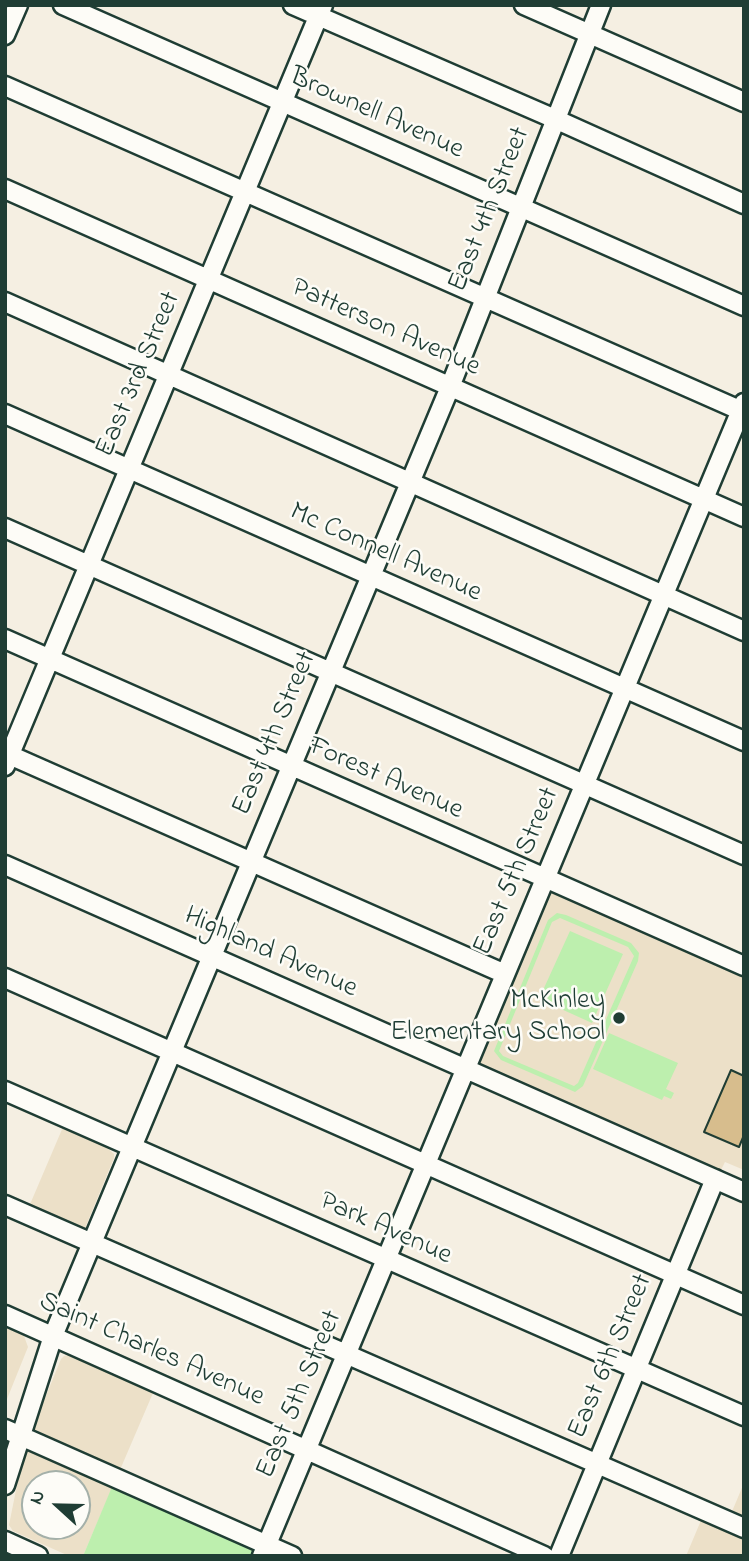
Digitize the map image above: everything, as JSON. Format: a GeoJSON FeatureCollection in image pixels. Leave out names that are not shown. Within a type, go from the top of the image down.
{"type":"FeatureCollection","features":[{"type":"Feature","properties":{"kind":"street"},"geometry":{"type":"LineString","coordinates":[[5,35],[18,5]]}},
{"type":"Feature","properties":{"kind":"street","name":"Brownell Avenue"},"geometry":{"type":"LineString","coordinates":[[63,5],[744,306]]}},
{"type":"Feature","properties":{"kind":"street"},"geometry":{"type":"LineString","coordinates":[[293,5],[320,11],[744,204]]}},
{"type":"Feature","properties":{"kind":"street"},"geometry":{"type":"LineString","coordinates":[[524,5],[744,102]]}},
{"type":"Feature","properties":{"kind":"street","name":"East 4th Street"},"geometry":{"type":"LineString","coordinates":[[5,1485],[12,1439],[53,1336],[450,387],[601,5]]}},
{"type":"Feature","properties":{"kind":"street","name":"East 3rd Street"},"geometry":{"type":"LineString","coordinates":[[7,758],[320,11]]}},
{"type":"Feature","properties":{"kind":"street"},"geometry":{"type":"LineString","coordinates":[[5,86],[485,298],[743,408]]}},
{"type":"Feature","properties":{"kind":"street","name":"Patterson Avenue"},"geometry":{"type":"LineString","coordinates":[[5,189],[744,517]]}},
{"type":"Feature","properties":{"kind":"street"},"geometry":{"type":"LineString","coordinates":[[5,302],[744,631]]}},
{"type":"Feature","properties":{"kind":"street","name":"East 5th Street"},"geometry":{"type":"LineString","coordinates":[[265,1550],[623,688],[743,408]]}},
{"type":"Feature","properties":{"kind":"street","name":"Mc Connell Avenue"},"geometry":{"type":"LineString","coordinates":[[5,414],[744,741]]}},
{"type":"Feature","properties":{"kind":"street"},"geometry":{"type":"LineString","coordinates":[[5,528],[744,855]]}},
{"type":"Feature","properties":{"kind":"street","name":"Forest Avenue"},"geometry":{"type":"LineString","coordinates":[[5,639],[744,966]]}},
{"type":"Feature","properties":{"kind":"street"},"geometry":{"type":"LineString","coordinates":[[7,758],[505,974]]}},
{"type":"Feature","properties":{"kind":"street","name":"Highland Avenue"},"geometry":{"type":"LineString","coordinates":[[5,865],[744,1192]]}},
{"type":"Feature","properties":{"kind":"street"},"geometry":{"type":"LineString","coordinates":[[5,978],[744,1305]]}},
{"type":"Feature","properties":{"kind":"street","name":"Park Avenue"},"geometry":{"type":"LineString","coordinates":[[5,1091],[744,1416]]}},
{"type":"Feature","properties":{"kind":"street","name":"East 6th Street"},"geometry":{"type":"LineString","coordinates":[[559,1556],[715,1179]]}},
{"type":"Feature","properties":{"kind":"street"},"geometry":{"type":"LineString","coordinates":[[5,1205],[744,1528]]}},
{"type":"Feature","properties":{"kind":"street","name":"Saint Charles Avenue"},"geometry":{"type":"LineString","coordinates":[[5,1315],[544,1556]]}},
{"type":"Feature","properties":{"kind":"street"},"geometry":{"type":"LineString","coordinates":[[12,1439],[265,1550],[292,1556]]}},
{"type":"Feature","properties":{"kind":"street"},"geometry":{"type":"LineString","coordinates":[[5,1541],[38,1556]]}},
{"type":"Feature","properties":{"kind":"shaded area","name":"McKinley Elementary School"},"geometry":{"type":"Polygon","coordinates":[[[552,893],[744,977],[744,1170],[725,1162],[718,1171],[479,1064],[547,894],[552,893]]]}},
{"type":"Feature","properties":{"kind":"shaded area"},"geometry":{"type":"Polygon","coordinates":[[[63,1127],[105,1146],[114,1154],[83,1233],[28,1209],[63,1127]]]}},
{"type":"Feature","properties":{"kind":"shaded area"},"geometry":{"type":"Polygon","coordinates":[[[5,1327],[24,1336],[28,1347],[5,1404],[5,1327]]]}},
{"type":"Feature","properties":{"kind":"shaded area"},"geometry":{"type":"Polygon","coordinates":[[[70,1355],[153,1393],[91,1537],[91,1470],[21,1470],[21,1535],[13,1531],[9,1525],[19,1475],[30,1435],[61,1359],[70,1355]]]}},
{"type":"Feature","properties":{"kind":"shaded area"},"geometry":{"type":"Polygon","coordinates":[[[744,1483],[744,1556],[686,1556],[702,1518],[725,1528],[744,1483]]]}},
{"type":"Feature","properties":{"kind":"shaded area"},"geometry":{"type":"Polygon","coordinates":[[[33,1540],[90,1540],[83,1556],[69,1556],[33,1540]]]}},
{"type":"Feature","properties":{"kind":"green space"},"geometry":{"type":"Polygon","coordinates":[[[557,913],[566,915],[631,943],[639,953],[638,961],[583,1086],[575,1092],[501,1060],[494,1051],[548,920],[557,913]],[[560,918],[552,922],[499,1051],[503,1056],[574,1086],[578,1083],[634,956],[628,947],[560,918]]]}},
{"type":"Feature","properties":{"kind":"green space"},"geometry":{"type":"Polygon","coordinates":[[[570,931],[623,954],[592,1023],[539,999],[570,931]]]}},
{"type":"Feature","properties":{"kind":"green space"},"geometry":{"type":"Polygon","coordinates":[[[609,1033],[678,1063],[666,1089],[674,1093],[671,1099],[664,1096],[662,1100],[593,1069],[609,1033]]]}},
{"type":"Feature","properties":{"kind":"green space"},"geometry":{"type":"Polygon","coordinates":[[[114,1482],[259,1547],[255,1556],[83,1556],[114,1482]]]}},
{"type":"Feature","properties":{"kind":"building"},"geometry":{"type":"Polygon","coordinates":[[[731,1070],[744,1076],[744,1135],[739,1147],[704,1132],[731,1070]]]}},
{"type":"Feature","properties":{"kind":"place","name":"McKinley Elementary School"},"geometry":{"type":"Point","coordinates":[619,1018]}}]}
